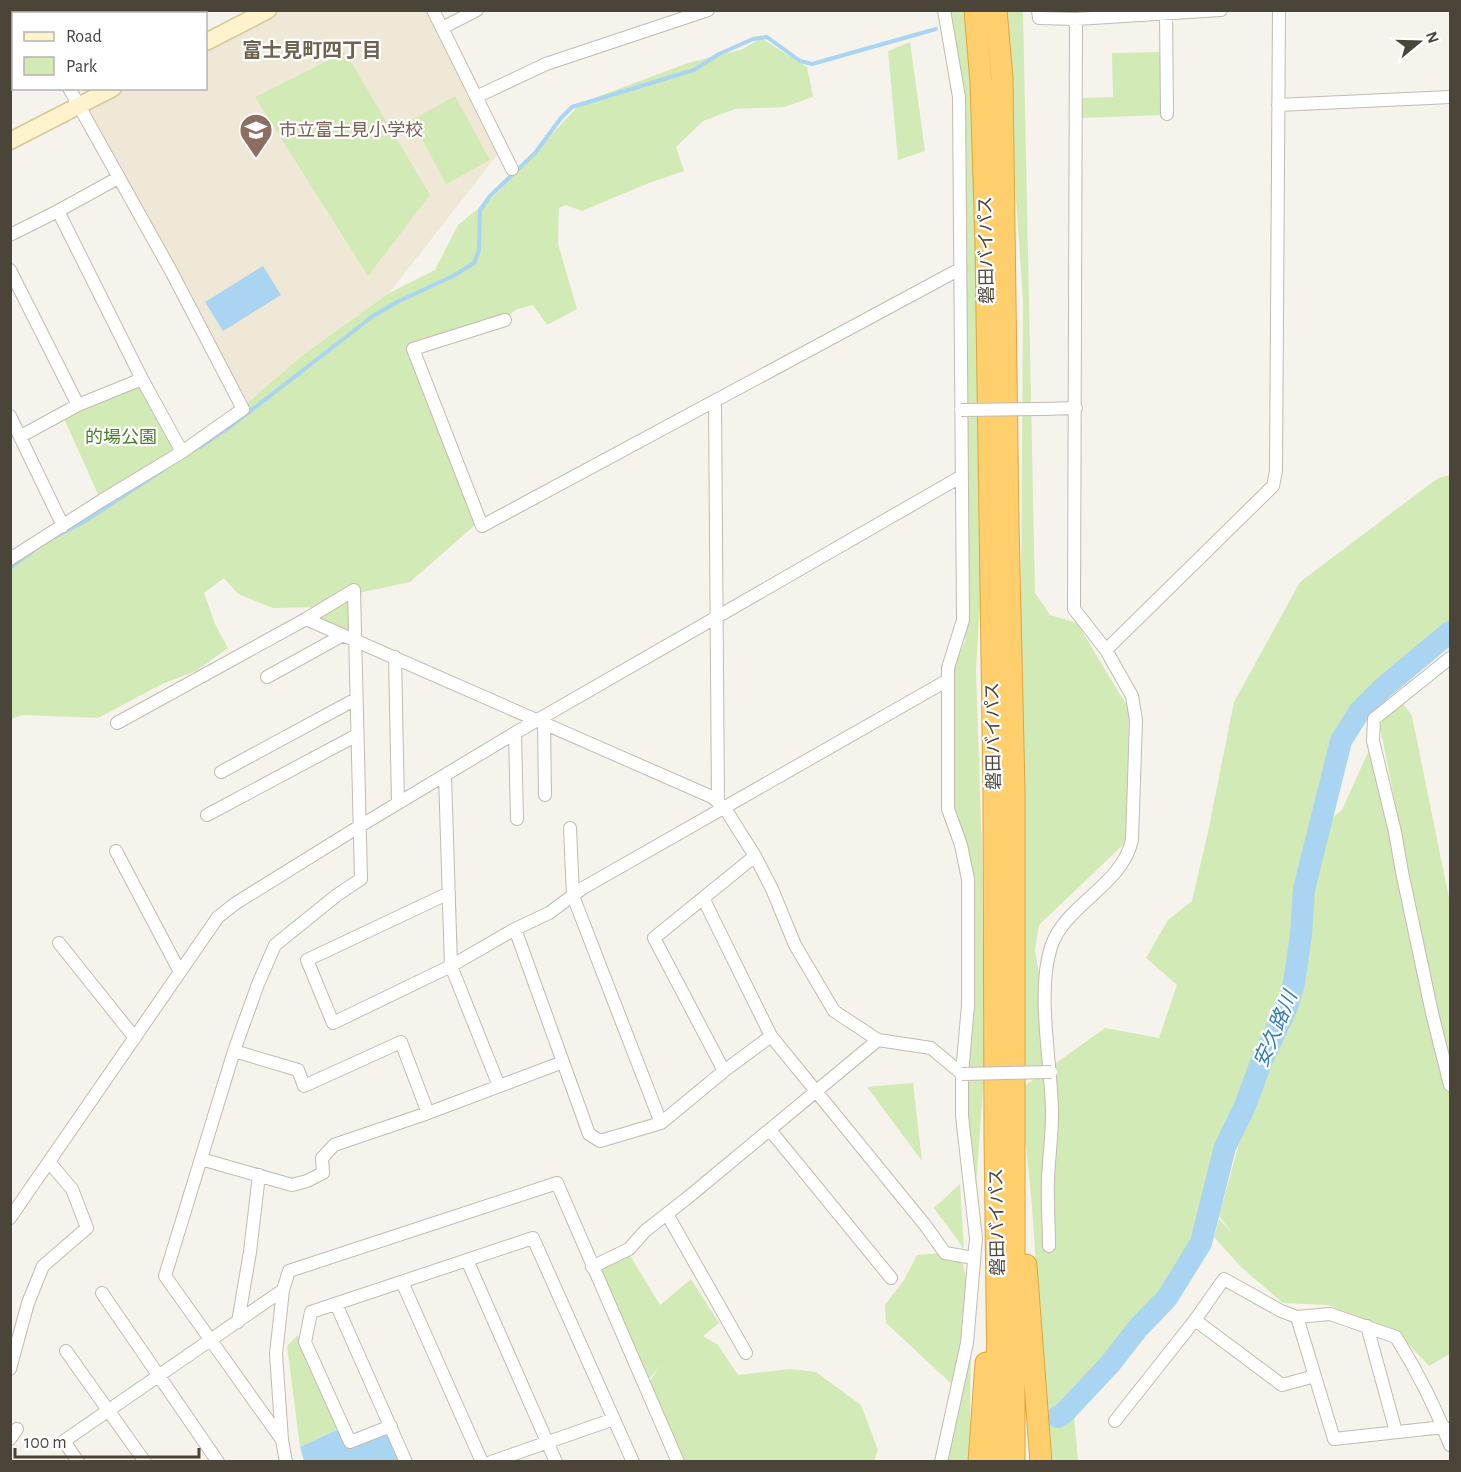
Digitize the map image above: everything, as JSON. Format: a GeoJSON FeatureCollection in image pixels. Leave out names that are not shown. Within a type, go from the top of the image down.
{"type":"FeatureCollection","features":[{"type":"Feature","properties":{"kind":"highway","name":"磐田バイパス"},"geometry":{"type":"LineString","coordinates":[[975,10],[981,82],[986,244],[994,806],[1004,1136],[1008,1434],[1014,1461]]}},
{"type":"Feature","properties":{"kind":"highway","name":"磐田バイパス"},"geometry":{"type":"LineString","coordinates":[[996,10],[1002,78],[1014,791],[1004,1136]]}},
{"type":"Feature","properties":{"kind":"highway"},"geometry":{"type":"LineString","coordinates":[[979,1461],[1004,1136]]}},
{"type":"Feature","properties":{"kind":"highway"},"geometry":{"type":"LineString","coordinates":[[1004,1136],[1032,1323],[1036,1414],[1041,1461]]}},
{"type":"Feature","properties":{"kind":"highway","name":"磐田バイパス"},"geometry":{"type":"LineString","coordinates":[[999,1461],[1008,1434]]}},
{"type":"Feature","properties":{"kind":"main road"},"geometry":{"type":"LineString","coordinates":[[207,41],[243,16],[268,10]]}},
{"type":"Feature","properties":{"kind":"main road"},"geometry":{"type":"LineString","coordinates":[[10,141],[109,90]]}},
{"type":"Feature","properties":{"kind":"street"},"geometry":{"type":"LineString","coordinates":[[433,10],[512,169]]}},
{"type":"Feature","properties":{"kind":"street"},"geometry":{"type":"LineString","coordinates":[[442,28],[477,10]]}},
{"type":"Feature","properties":{"kind":"street"},"geometry":{"type":"LineString","coordinates":[[476,97],[546,64],[708,10]]}},
{"type":"Feature","properties":{"kind":"street"},"geometry":{"type":"LineString","coordinates":[[941,1461],[967,1343],[976,1238],[962,1116],[962,1074],[968,1005],[968,879],[961,845],[948,809],[948,668],[963,620],[959,97],[944,10]]}},
{"type":"Feature","properties":{"kind":"street"},"geometry":{"type":"LineString","coordinates":[[1038,10],[1038,18],[1221,10]]}},
{"type":"Feature","properties":{"kind":"street"},"geometry":{"type":"LineString","coordinates":[[1106,650],[1273,486],[1276,461],[1279,10]]}},
{"type":"Feature","properties":{"kind":"street"},"geometry":{"type":"LineString","coordinates":[[1166,12],[1167,114]]}},
{"type":"Feature","properties":{"kind":"street"},"geometry":{"type":"LineString","coordinates":[[1049,1246],[1048,1179],[1052,1115],[1045,973],[1051,946],[1061,926],[1109,879],[1130,850],[1136,720],[1132,696],[1106,650],[1074,609],[1076,18]]}},
{"type":"Feature","properties":{"kind":"street"},"geometry":{"type":"LineString","coordinates":[[10,559],[182,452],[243,409],[171,271],[70,90]]}},
{"type":"Feature","properties":{"kind":"street"},"geometry":{"type":"LineString","coordinates":[[1278,105],[1450,97]]}},
{"type":"Feature","properties":{"kind":"street"},"geometry":{"type":"LineString","coordinates":[[10,234],[118,178]]}},
{"type":"Feature","properties":{"kind":"street"},"geometry":{"type":"LineString","coordinates":[[58,211],[142,379],[182,452]]}},
{"type":"Feature","properties":{"kind":"street"},"geometry":{"type":"LineString","coordinates":[[505,320],[413,349],[482,526],[960,268]]}},
{"type":"Feature","properties":{"kind":"street"},"geometry":{"type":"LineString","coordinates":[[10,270],[78,405]]}},
{"type":"Feature","properties":{"kind":"street"},"geometry":{"type":"LineString","coordinates":[[21,436],[78,405],[142,379]]}},
{"type":"Feature","properties":{"kind":"street"},"geometry":{"type":"LineString","coordinates":[[715,401],[721,804]]}},
{"type":"Feature","properties":{"kind":"street"},"geometry":{"type":"LineString","coordinates":[[961,410],[1076,408]]}},
{"type":"Feature","properties":{"kind":"street"},"geometry":{"type":"LineString","coordinates":[[10,416],[63,526]]}},
{"type":"Feature","properties":{"kind":"street"},"geometry":{"type":"LineString","coordinates":[[10,1218],[218,917],[236,903],[360,826],[515,733],[541,721],[962,476]]}},
{"type":"Feature","properties":{"kind":"street"},"geometry":{"type":"LineString","coordinates":[[117,723],[354,590],[349,637],[356,699],[361,879],[337,895],[275,945],[234,1051],[165,1276],[282,1440]]}},
{"type":"Feature","properties":{"kind":"street"},"geometry":{"type":"LineString","coordinates":[[306,619],[712,797],[721,804],[755,856],[772,889],[795,945],[834,1011],[878,1040],[931,1048],[962,1074],[1051,1072]]}},
{"type":"Feature","properties":{"kind":"street"},"geometry":{"type":"LineString","coordinates":[[267,677],[349,637]]}},
{"type":"Feature","properties":{"kind":"street"},"geometry":{"type":"LineString","coordinates":[[395,657],[398,803]]}},
{"type":"Feature","properties":{"kind":"street"},"geometry":{"type":"LineString","coordinates":[[1450,658],[1374,720],[1373,741],[1395,832],[1432,1013],[1450,1085]]}},
{"type":"Feature","properties":{"kind":"street"},"geometry":{"type":"LineString","coordinates":[[449,893],[308,960],[333,1023],[451,966],[515,929],[549,913],[721,804],[948,680]]}},
{"type":"Feature","properties":{"kind":"street"},"geometry":{"type":"LineString","coordinates":[[221,772],[356,699]]}},
{"type":"Feature","properties":{"kind":"street"},"geometry":{"type":"LineString","coordinates":[[541,721],[545,795]]}},
{"type":"Feature","properties":{"kind":"street"},"geometry":{"type":"LineString","coordinates":[[515,733],[517,819]]}},
{"type":"Feature","properties":{"kind":"street"},"geometry":{"type":"LineString","coordinates":[[207,815],[357,735]]}},
{"type":"Feature","properties":{"kind":"street"},"geometry":{"type":"LineString","coordinates":[[445,775],[451,966],[499,1086]]}},
{"type":"Feature","properties":{"kind":"street"},"geometry":{"type":"LineString","coordinates":[[570,828],[573,896],[661,1122]]}},
{"type":"Feature","properties":{"kind":"street"},"geometry":{"type":"LineString","coordinates":[[116,851],[180,972]]}},
{"type":"Feature","properties":{"kind":"street"},"geometry":{"type":"LineString","coordinates":[[724,1071],[654,939],[755,856]]}},
{"type":"Feature","properties":{"kind":"street"},"geometry":{"type":"LineString","coordinates":[[703,898],[771,1035],[925,1225],[945,1254],[974,1257]]}},
{"type":"Feature","properties":{"kind":"street"},"geometry":{"type":"LineString","coordinates":[[515,929],[589,1134],[600,1141],[661,1122],[771,1035]]}},
{"type":"Feature","properties":{"kind":"street"},"geometry":{"type":"LineString","coordinates":[[59,943],[135,1038]]}},
{"type":"Feature","properties":{"kind":"street"},"geometry":{"type":"LineString","coordinates":[[592,1267],[629,1249],[645,1230],[878,1040]]}},
{"type":"Feature","properties":{"kind":"street"},"geometry":{"type":"LineString","coordinates":[[234,1051],[298,1070],[304,1086],[400,1041],[428,1113]]}},
{"type":"Feature","properties":{"kind":"street"},"geometry":{"type":"LineString","coordinates":[[201,1159],[292,1185],[323,1173],[322,1158],[334,1144],[428,1113],[563,1062]]}},
{"type":"Feature","properties":{"kind":"street"},"geometry":{"type":"LineString","coordinates":[[770,1130],[891,1278]]}},
{"type":"Feature","properties":{"kind":"street"},"geometry":{"type":"LineString","coordinates":[[10,1369],[14,1337],[43,1266],[87,1228],[72,1189],[49,1162]]}},
{"type":"Feature","properties":{"kind":"street"},"geometry":{"type":"LineString","coordinates":[[238,1322],[250,1252],[258,1175]]}},
{"type":"Feature","properties":{"kind":"street"},"geometry":{"type":"LineString","coordinates":[[286,1461],[282,1440],[276,1354],[283,1290],[289,1271],[557,1183],[678,1461]]}},
{"type":"Feature","properties":{"kind":"street"},"geometry":{"type":"LineString","coordinates":[[667,1214],[746,1353]]}},
{"type":"Feature","properties":{"kind":"street"},"geometry":{"type":"LineString","coordinates":[[391,1426],[350,1442],[305,1342],[311,1312],[533,1238],[633,1461]]}},
{"type":"Feature","properties":{"kind":"street"},"geometry":{"type":"LineString","coordinates":[[467,1260],[556,1461]]}},
{"type":"Feature","properties":{"kind":"street"},"geometry":{"type":"LineString","coordinates":[[1115,1421],[1195,1320],[1224,1279],[1281,1311],[1297,1317],[1330,1314],[1396,1337],[1411,1361],[1444,1427],[1450,1445]]}},
{"type":"Feature","properties":{"kind":"street"},"geometry":{"type":"LineString","coordinates":[[402,1282],[482,1461]]}},
{"type":"Feature","properties":{"kind":"street"},"geometry":{"type":"LineString","coordinates":[[78,1461],[64,1442],[283,1290]]}},
{"type":"Feature","properties":{"kind":"street"},"geometry":{"type":"LineString","coordinates":[[102,1293],[218,1461]]}},
{"type":"Feature","properties":{"kind":"street"},"geometry":{"type":"LineString","coordinates":[[336,1304],[406,1461]]}},
{"type":"Feature","properties":{"kind":"street"},"geometry":{"type":"LineString","coordinates":[[1297,1317],[1334,1439],[1444,1427]]}},
{"type":"Feature","properties":{"kind":"street"},"geometry":{"type":"LineString","coordinates":[[1195,1320],[1282,1385],[1315,1376]]}},
{"type":"Feature","properties":{"kind":"street"},"geometry":{"type":"LineString","coordinates":[[1367,1326],[1396,1432]]}},
{"type":"Feature","properties":{"kind":"street"},"geometry":{"type":"LineString","coordinates":[[66,1351],[145,1461]]}},
{"type":"Feature","properties":{"kind":"street"},"geometry":{"type":"LineString","coordinates":[[491,1461],[614,1419]]}},
{"type":"Feature","properties":{"kind":"shaded area"},"geometry":{"type":"Polygon","coordinates":[[[268,11],[433,11],[502,149],[389,293],[304,354],[248,402],[78,106],[111,90],[207,90],[207,42],[268,11]]]}},
{"type":"Feature","properties":{"kind":"green space"},"geometry":{"type":"Polygon","coordinates":[[[945,11],[973,11],[989,452],[976,670],[982,853],[984,1074],[974,1216],[963,1058],[968,917],[960,841],[948,791],[948,680],[965,641],[960,144],[945,11]]]}},
{"type":"Feature","properties":{"kind":"green space"},"geometry":{"type":"Polygon","coordinates":[[[1003,11],[1023,11],[1035,593],[1050,615],[1077,623],[1129,709],[1126,842],[1039,925],[1035,950],[1046,1016],[1045,1071],[1105,1028],[1159,1038],[1177,985],[1146,958],[1168,920],[1192,901],[1234,702],[1300,582],[1438,478],[1450,475],[1450,630],[1377,682],[1338,752],[1308,866],[1290,978],[1278,1015],[1255,1055],[1238,1108],[1208,1170],[1198,1227],[1173,1286],[1126,1342],[1072,1395],[1078,1461],[1049,1461],[1032,1206],[1026,1146],[1015,1093],[1043,1073],[1018,1073],[1023,300],[1003,11]]]}},
{"type":"Feature","properties":{"kind":"green space","name":"的場公園"},"geometry":{"type":"Polygon","coordinates":[[[761,38],[807,67],[813,97],[784,107],[735,109],[703,121],[676,147],[684,171],[582,211],[566,205],[559,208],[558,244],[577,309],[547,325],[533,305],[515,310],[505,320],[413,349],[475,525],[410,582],[354,594],[354,640],[310,617],[325,607],[273,608],[238,594],[224,578],[204,593],[215,624],[228,648],[196,671],[162,684],[98,718],[22,715],[11,719],[11,559],[101,501],[62,414],[142,379],[188,454],[304,354],[389,293],[435,270],[458,225],[495,195],[581,103],[688,63],[743,49],[761,38]]]}},
{"type":"Feature","properties":{"kind":"green space"},"geometry":{"type":"Polygon","coordinates":[[[910,42],[925,151],[898,160],[888,51],[910,42]]]}},
{"type":"Feature","properties":{"kind":"green space"},"geometry":{"type":"Polygon","coordinates":[[[345,52],[430,195],[368,276],[255,97],[345,52]]]}},
{"type":"Feature","properties":{"kind":"green space"},"geometry":{"type":"Polygon","coordinates":[[[1161,52],[1163,115],[1081,118],[1081,98],[1113,97],[1112,53],[1161,52]]]}},
{"type":"Feature","properties":{"kind":"green space"},"geometry":{"type":"Polygon","coordinates":[[[455,96],[490,160],[446,184],[412,120],[455,96]]]}},
{"type":"Feature","properties":{"kind":"green space"},"geometry":{"type":"Polygon","coordinates":[[[1391,701],[1402,702],[1412,716],[1450,903],[1450,1354],[1429,1366],[1401,1336],[1328,1305],[1283,1303],[1242,1268],[1214,1237],[1219,1219],[1233,1234],[1219,1216],[1248,1111],[1300,996],[1311,890],[1327,823],[1342,810],[1373,741],[1446,1059],[1380,727],[1391,701]]]}},
{"type":"Feature","properties":{"kind":"green space"},"geometry":{"type":"Polygon","coordinates":[[[913,1083],[922,1161],[867,1087],[913,1083]]]}},
{"type":"Feature","properties":{"kind":"green space"},"geometry":{"type":"Polygon","coordinates":[[[960,1184],[964,1249],[934,1208],[960,1184]]]}},
{"type":"Feature","properties":{"kind":"green space"},"geometry":{"type":"Polygon","coordinates":[[[945,1253],[963,1264],[971,1300],[968,1461],[947,1461],[957,1389],[886,1323],[885,1305],[904,1280],[917,1255],[945,1253]]]}},
{"type":"Feature","properties":{"kind":"green space"},"geometry":{"type":"Polygon","coordinates":[[[629,1254],[660,1305],[691,1279],[719,1323],[703,1336],[718,1345],[738,1375],[790,1369],[816,1372],[861,1405],[878,1450],[874,1461],[683,1461],[648,1384],[661,1364],[647,1382],[597,1265],[629,1254]]]}},
{"type":"Feature","properties":{"kind":"green space"},"geometry":{"type":"Polygon","coordinates":[[[298,1335],[343,1427],[300,1447],[287,1346],[298,1335]]]}},
{"type":"Feature","properties":{"kind":"water"},"geometry":{"type":"Polygon","coordinates":[[[263,266],[281,295],[223,331],[205,302],[263,266]]]}},
{"type":"Feature","properties":{"kind":"water"},"geometry":{"type":"Polygon","coordinates":[[[341,1428],[350,1446],[382,1434],[389,1437],[400,1461],[304,1461],[300,1447],[341,1428]]]}},
{"type":"Feature","properties":{"kind":"waterway"},"geometry":{"type":"LineString","coordinates":[[200,447],[231,426],[373,316],[474,263],[479,250],[480,210],[490,196],[535,153],[572,107],[694,70],[719,54],[753,39],[767,37],[800,61],[812,64],[936,29]]}},
{"type":"Feature","properties":{"kind":"waterway"},"geometry":{"type":"LineString","coordinates":[[55,537],[85,521],[163,470]]}},
{"type":"Feature","properties":{"kind":"waterway"},"geometry":{"type":"LineString","coordinates":[[10,568],[33,551]]}},
{"type":"Feature","properties":{"kind":"waterway","name":"安久路川"},"geometry":{"type":"LineString","coordinates":[[1058,1417],[1110,1364],[1138,1328],[1167,1298],[1201,1243],[1225,1147],[1287,1007],[1294,983],[1301,935],[1304,889],[1341,741],[1359,712],[1383,688],[1450,632]]}},
{"type":"Feature","properties":{"kind":"place","name":"市立富士見小学校"},"geometry":{"type":"Point","coordinates":[256,159]}},
{"type":"Feature","properties":{"kind":"district","name":"富士見町四丁目"},"geometry":{"type":"Point","coordinates":[312,50]}}]}
